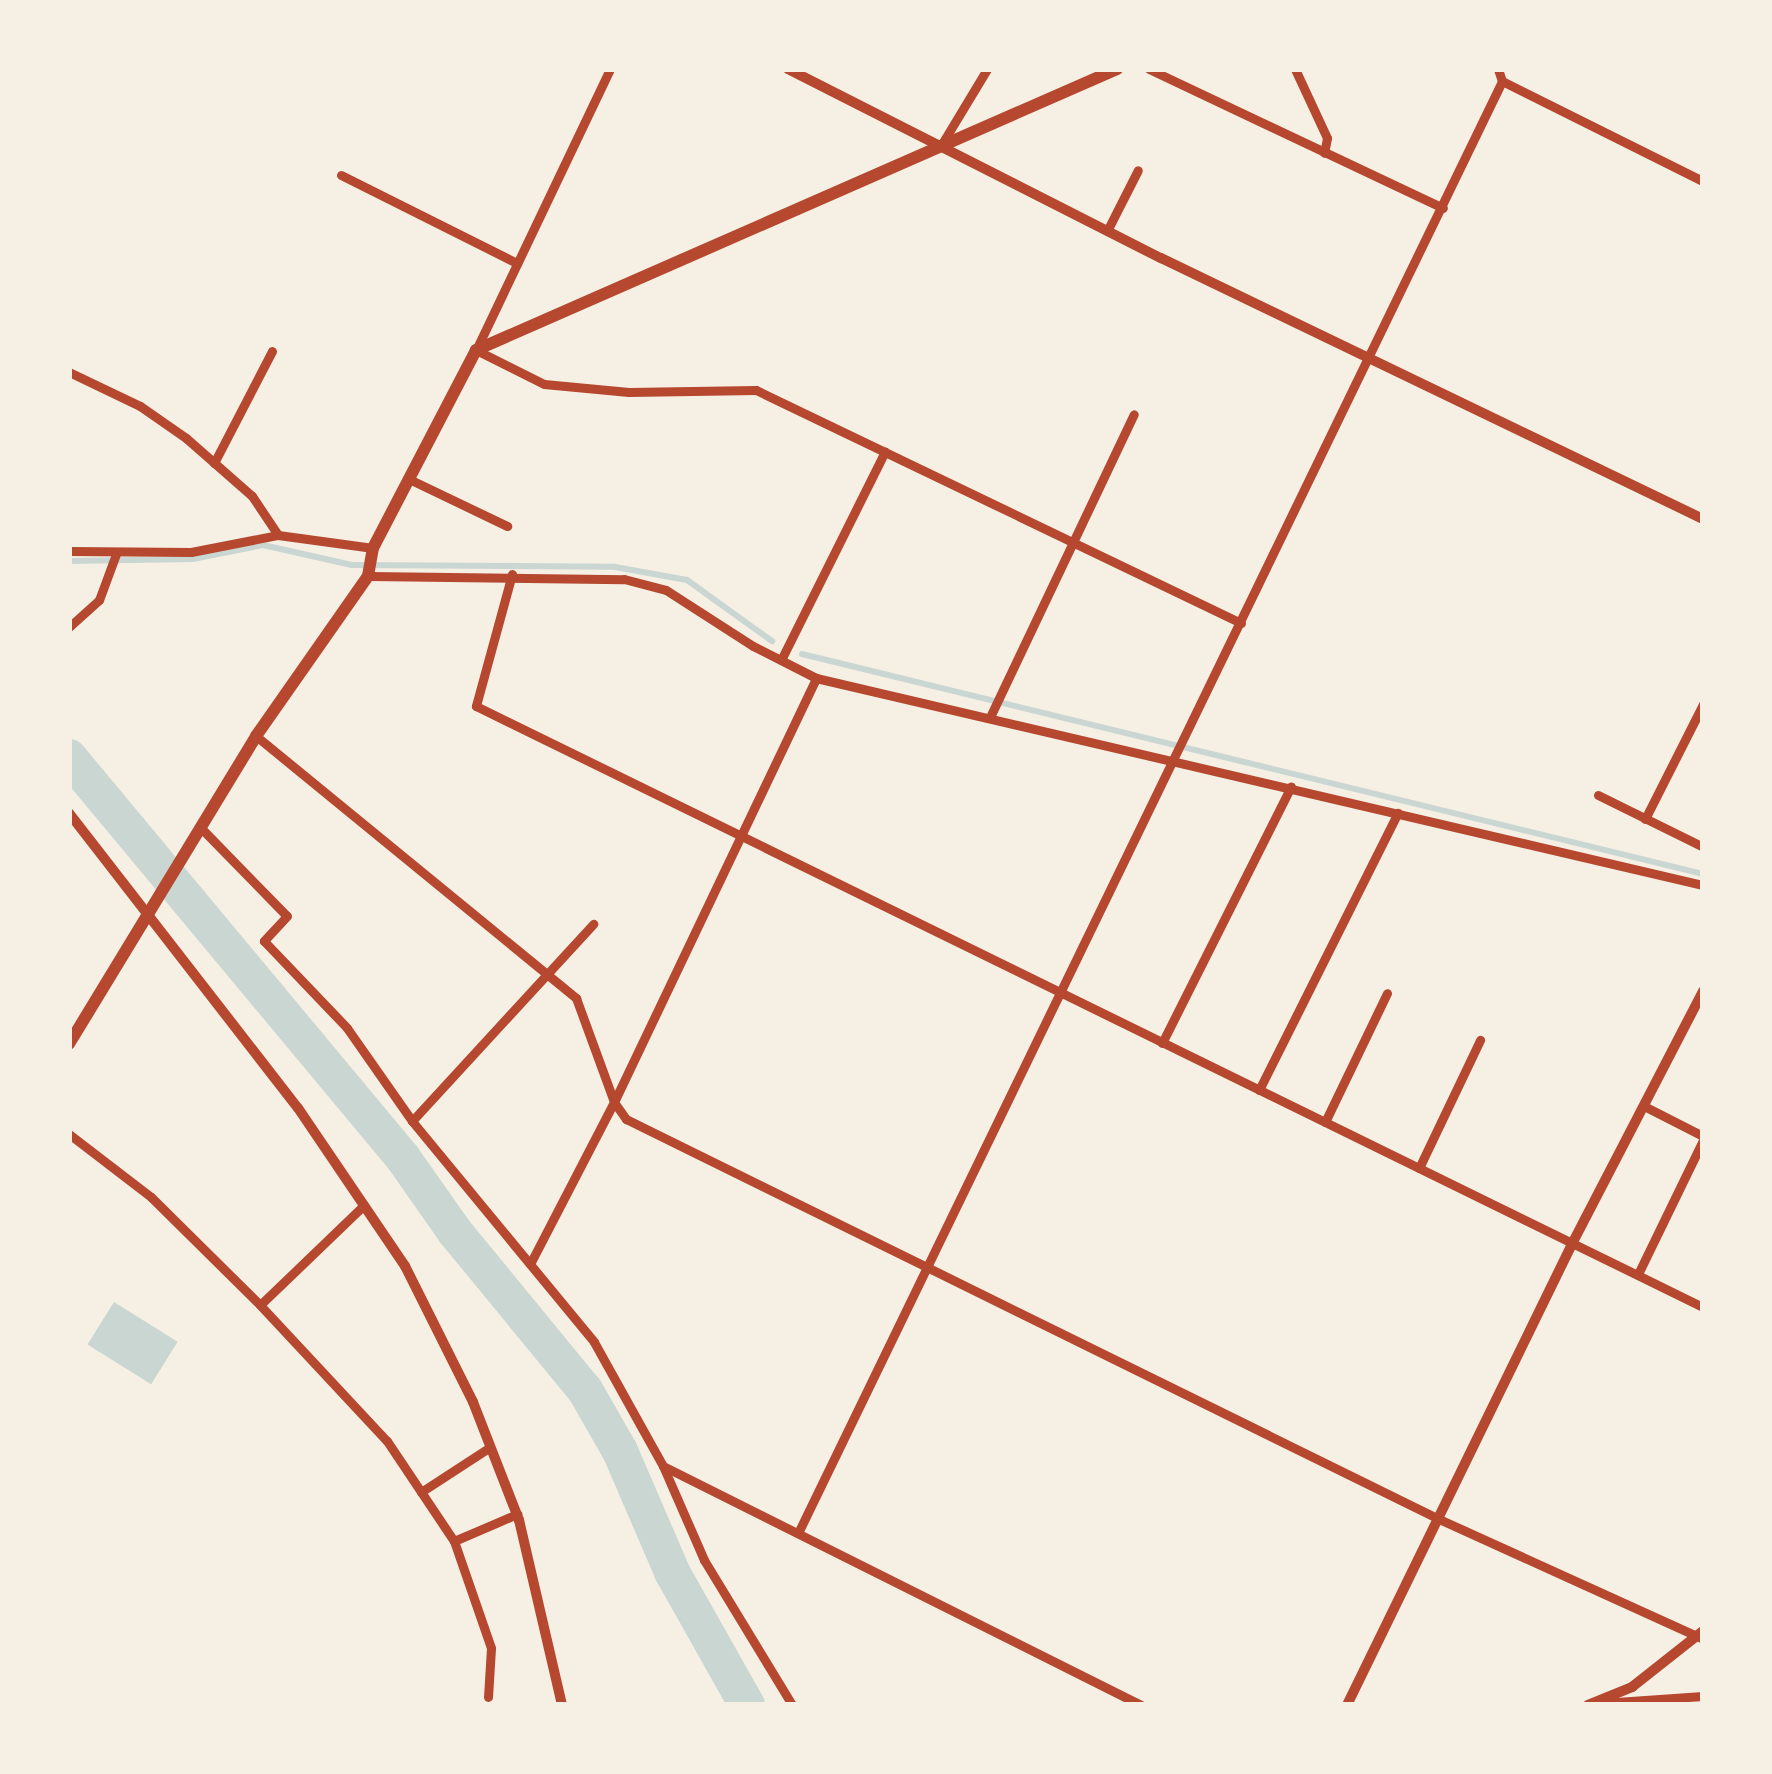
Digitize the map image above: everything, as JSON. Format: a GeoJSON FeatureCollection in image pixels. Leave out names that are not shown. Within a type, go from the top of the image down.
{"type":"FeatureCollection","features":[{"type":"Feature","properties":{"kind":"main road"},"geometry":{"type":"LineString","coordinates":[[69,1044],[151,916],[256,736],[370,563],[476,350],[1117,69]]}},
{"type":"Feature","properties":{"kind":"street"},"geometry":{"type":"LineString","coordinates":[[610,69],[476,350],[544,384],[629,392],[756,390],[1241,623]]}},
{"type":"Feature","properties":{"kind":"street"},"geometry":{"type":"LineString","coordinates":[[788,69],[1107,231],[1703,519]]}},
{"type":"Feature","properties":{"kind":"street"},"geometry":{"type":"LineString","coordinates":[[940,147],[987,69]]}},
{"type":"Feature","properties":{"kind":"street"},"geometry":{"type":"LineString","coordinates":[[1149,69],[1443,208]]}},
{"type":"Feature","properties":{"kind":"street"},"geometry":{"type":"LineString","coordinates":[[1295,69],[1327,138],[1324,153]]}},
{"type":"Feature","properties":{"kind":"street"},"geometry":{"type":"LineString","coordinates":[[798,1533],[1373,356],[1501,73],[1703,181]]}},
{"type":"Feature","properties":{"kind":"street"},"geometry":{"type":"LineString","coordinates":[[1107,231],[1138,170]]}},
{"type":"Feature","properties":{"kind":"street"},"geometry":{"type":"LineString","coordinates":[[341,175],[517,263]]}},
{"type":"Feature","properties":{"kind":"street"},"geometry":{"type":"LineString","coordinates":[[214,463],[272,351]]}},
{"type":"Feature","properties":{"kind":"street"},"geometry":{"type":"LineString","coordinates":[[69,372],[140,406],[214,463],[252,496],[278,535]]}},
{"type":"Feature","properties":{"kind":"street"},"geometry":{"type":"LineString","coordinates":[[990,717],[1134,413]]}},
{"type":"Feature","properties":{"kind":"street"},"geometry":{"type":"LineString","coordinates":[[781,660],[885,452]]}},
{"type":"Feature","properties":{"kind":"street"},"geometry":{"type":"LineString","coordinates":[[409,479],[507,526]]}},
{"type":"Feature","properties":{"kind":"street"},"geometry":{"type":"LineString","coordinates":[[69,551],[191,551],[278,535],[370,563],[623,579],[666,590],[816,678],[1178,752],[1291,788],[1703,886]]}},
{"type":"Feature","properties":{"kind":"street"},"geometry":{"type":"LineString","coordinates":[[69,627],[99,600],[116,554]]}},
{"type":"Feature","properties":{"kind":"street"},"geometry":{"type":"LineString","coordinates":[[512,574],[476,706],[1703,1307]]}},
{"type":"Feature","properties":{"kind":"street"},"geometry":{"type":"LineString","coordinates":[[530,1264],[614,1102],[816,678]]}},
{"type":"Feature","properties":{"kind":"street"},"geometry":{"type":"LineString","coordinates":[[1645,818],[1703,704]]}},
{"type":"Feature","properties":{"kind":"street"},"geometry":{"type":"LineString","coordinates":[[256,736],[396,855],[577,998],[614,1102],[626,1119],[929,1264],[1439,1519],[1701,1635],[1632,1687],[1595,1704]]}},
{"type":"Feature","properties":{"kind":"street"},"geometry":{"type":"LineString","coordinates":[[1162,1043],[1291,788]]}},
{"type":"Feature","properties":{"kind":"street"},"geometry":{"type":"LineString","coordinates":[[1598,795],[1703,847]]}},
{"type":"Feature","properties":{"kind":"street"},"geometry":{"type":"LineString","coordinates":[[69,813],[298,1108],[405,1266],[517,1514],[562,1705]]}},
{"type":"Feature","properties":{"kind":"street"},"geometry":{"type":"LineString","coordinates":[[1259,1090],[1398,813]]}},
{"type":"Feature","properties":{"kind":"street"},"geometry":{"type":"LineString","coordinates":[[200,827],[287,916],[264,941],[347,1028],[412,1121],[594,1342],[663,1466],[704,1560],[792,1705]]}},
{"type":"Feature","properties":{"kind":"street"},"geometry":{"type":"LineString","coordinates":[[412,1121],[593,924]]}},
{"type":"Feature","properties":{"kind":"street"},"geometry":{"type":"LineString","coordinates":[[1347,1705],[1573,1242],[1703,991]]}},
{"type":"Feature","properties":{"kind":"street"},"geometry":{"type":"LineString","coordinates":[[1324,1122],[1387,993]]}},
{"type":"Feature","properties":{"kind":"street"},"geometry":{"type":"LineString","coordinates":[[1419,1168],[1480,1040]]}},
{"type":"Feature","properties":{"kind":"street"},"geometry":{"type":"LineString","coordinates":[[1638,1274],[1703,1138],[1644,1106]]}},
{"type":"Feature","properties":{"kind":"street"},"geometry":{"type":"LineString","coordinates":[[69,1135],[151,1197],[387,1441],[454,1541],[491,1648],[488,1697]]}},
{"type":"Feature","properties":{"kind":"street"},"geometry":{"type":"LineString","coordinates":[[260,1305],[364,1205]]}},
{"type":"Feature","properties":{"kind":"street"},"geometry":{"type":"LineString","coordinates":[[421,1492],[490,1447]]}},
{"type":"Feature","properties":{"kind":"street"},"geometry":{"type":"LineString","coordinates":[[663,1466],[1142,1705]]}},
{"type":"Feature","properties":{"kind":"street"},"geometry":{"type":"LineString","coordinates":[[454,1541],[517,1514]]}},
{"type":"Feature","properties":{"kind":"street"},"geometry":{"type":"LineString","coordinates":[[1595,1704],[1703,1696]]}},
{"type":"Feature","properties":{"kind":"shaded area"},"geometry":{"type":"Polygon","coordinates":[[[114,1302],[178,1342],[151,1384],[88,1344],[114,1302]]]}},
{"type":"Feature","properties":{"kind":"waterway"},"geometry":{"type":"LineString","coordinates":[[69,561],[193,559],[263,545],[352,565],[615,567],[687,580],[772,641]]}},
{"type":"Feature","properties":{"kind":"waterway"},"geometry":{"type":"LineString","coordinates":[[802,654],[1703,874]]}},
{"type":"Feature","properties":{"kind":"waterway"},"geometry":{"type":"LineString","coordinates":[[69,757],[403,1158],[455,1232],[585,1390],[620,1451],[672,1572],[747,1705]]}}]}
